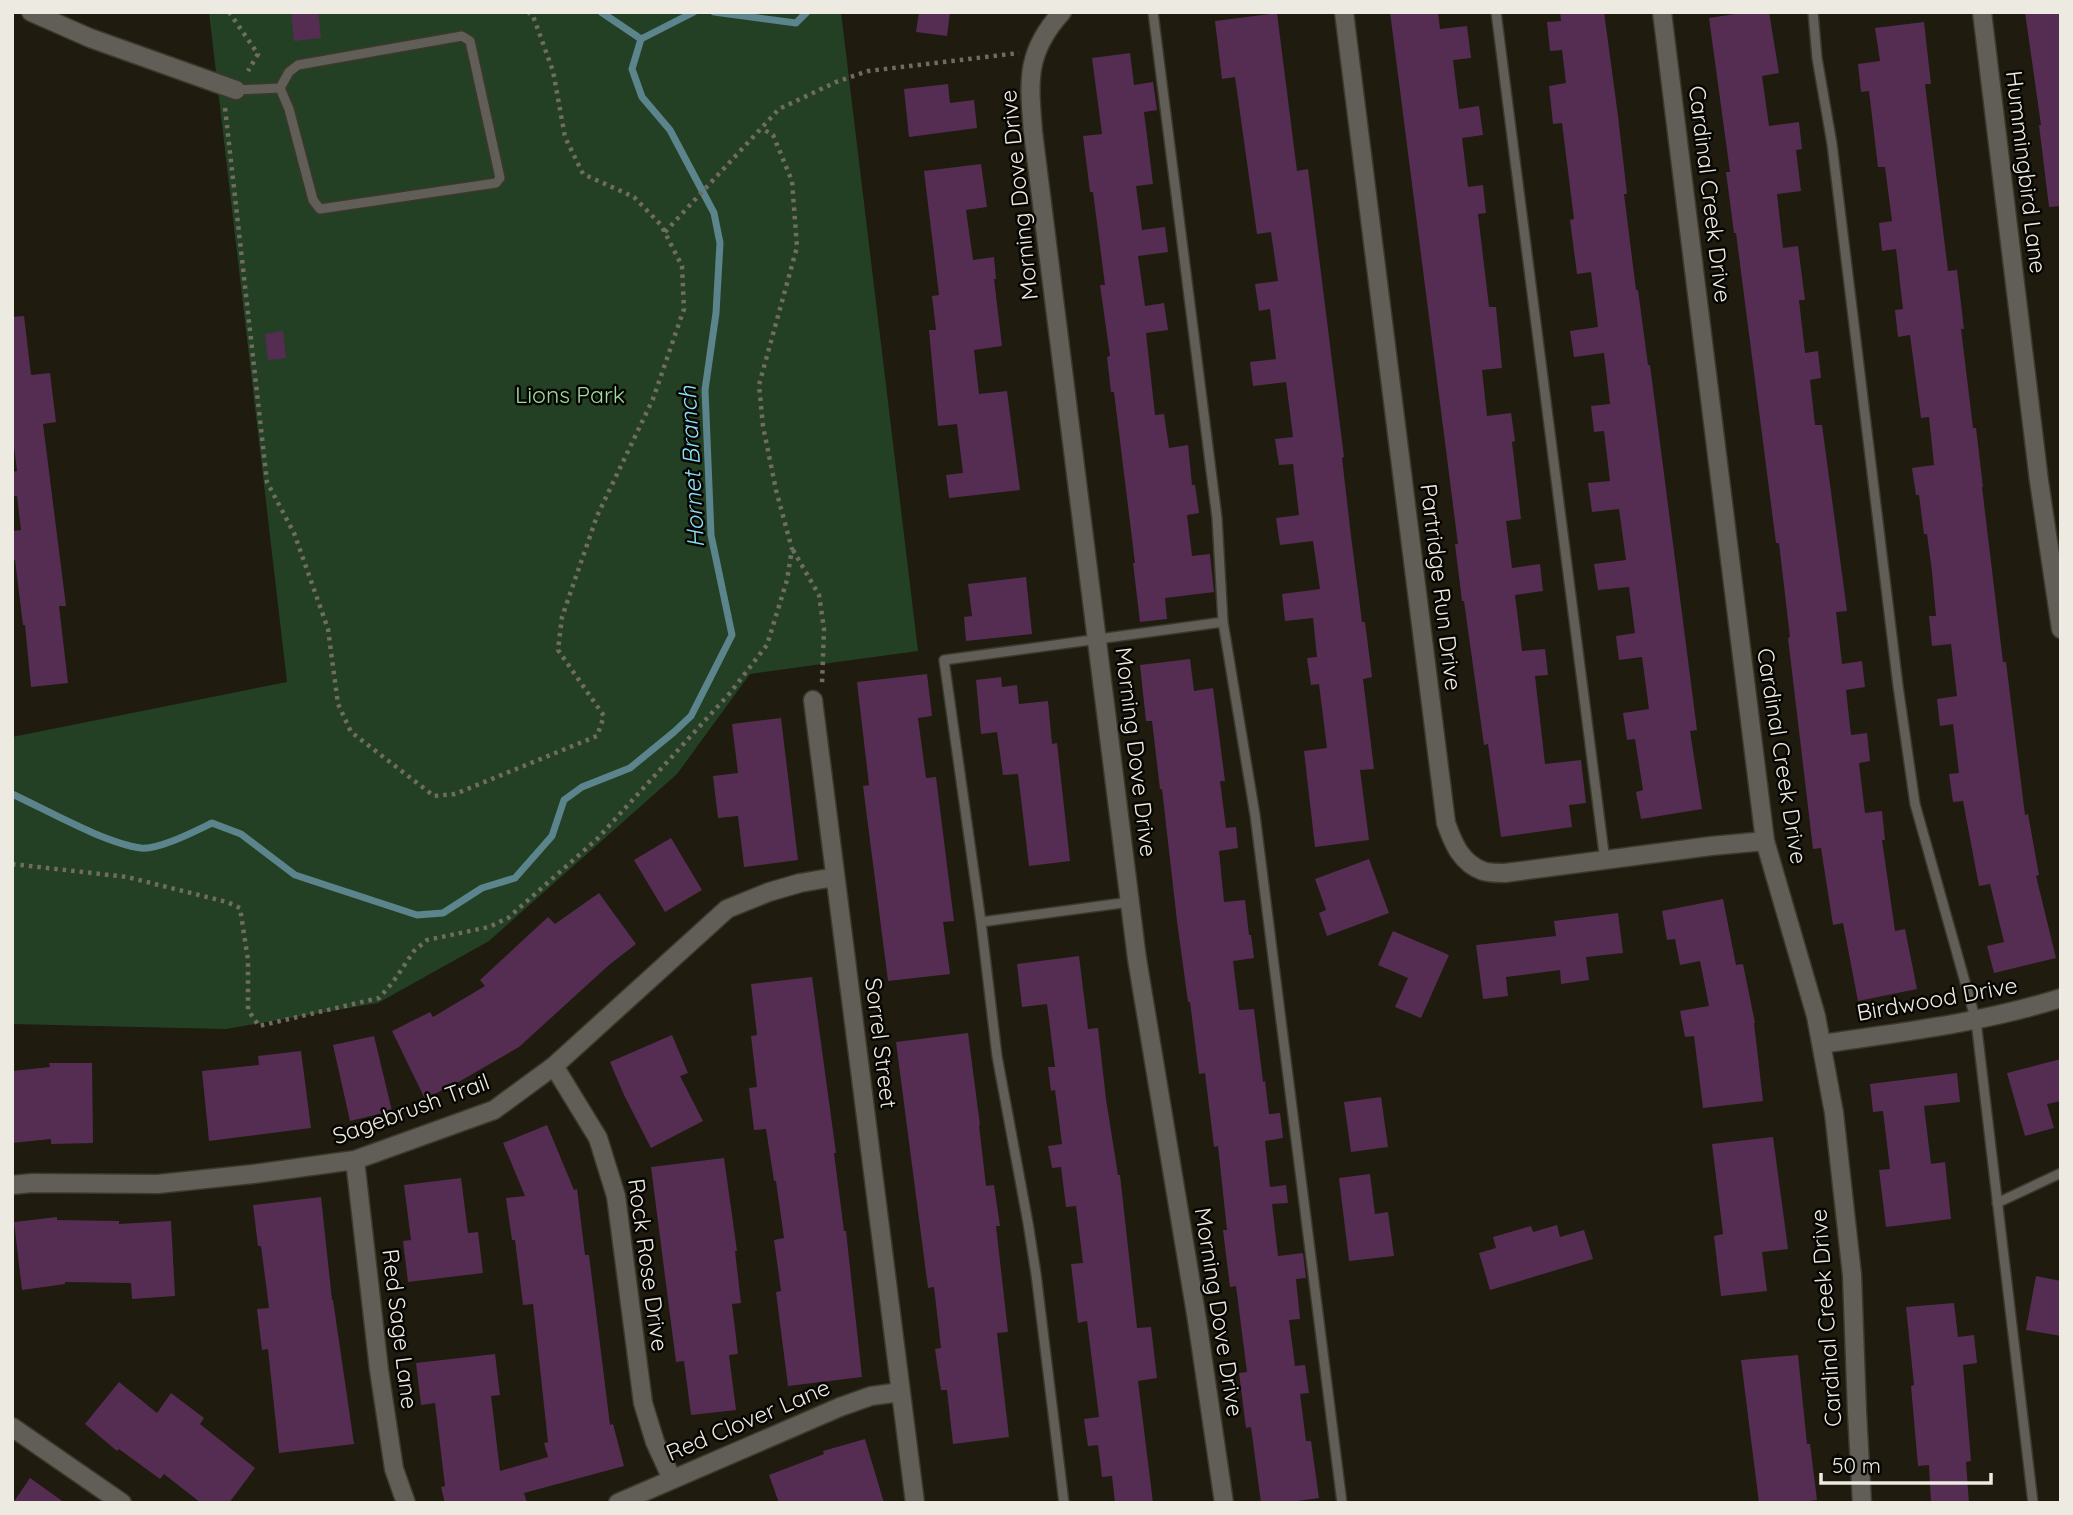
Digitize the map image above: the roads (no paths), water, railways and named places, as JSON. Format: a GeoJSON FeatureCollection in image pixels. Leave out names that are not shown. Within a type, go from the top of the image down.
{"type":"FeatureCollection","features":[{"type":"Feature","properties":{"kind":"street"},"geometry":{"type":"LineString","coordinates":[[31,12],[102,42],[236,90]]}},
{"type":"Feature","properties":{"kind":"street","name":"Morning Dove Drive"},"geometry":{"type":"LineString","coordinates":[[1062,12],[1045,34],[1032,60],[1030,90],[1034,132],[1137,959],[1197,1320],[1224,1503]]}},
{"type":"Feature","properties":{"kind":"street","name":"Partridge Run Drive"},"geometry":{"type":"LineString","coordinates":[[1344,12],[1446,823],[1454,845],[1466,861],[1483,871],[1505,873],[1765,841]]}},
{"type":"Feature","properties":{"kind":"street","name":"Cardinal Creek Drive"},"geometry":{"type":"LineString","coordinates":[[1662,12],[1765,841],[1805,975],[1822,1044],[1834,1113],[1852,1275],[1862,1503]]}},
{"type":"Feature","properties":{"kind":"street","name":"Hummingbird Lane"},"geometry":{"type":"LineString","coordinates":[[1982,12],[2039,481],[2061,629]]}},
{"type":"Feature","properties":{"kind":"street","name":"Sorrel Street"},"geometry":{"type":"LineString","coordinates":[[814,704],[915,1503]]}},
{"type":"Feature","properties":{"kind":"street","name":"Sagebrush Trail"},"geometry":{"type":"LineString","coordinates":[[12,1185],[158,1184],[355,1160],[494,1110],[554,1066],[727,909],[769,892],[835,877]]}},
{"type":"Feature","properties":{"kind":"street","name":"Birdwood Drive"},"geometry":{"type":"LineString","coordinates":[[1822,1044],[1976,1021],[2018,1012],[2061,998]]}},
{"type":"Feature","properties":{"kind":"street","name":"Rock Rose Drive"},"geometry":{"type":"LineString","coordinates":[[554,1066],[598,1138],[608,1165],[616,1196],[643,1403],[655,1442],[672,1479]]}},
{"type":"Feature","properties":{"kind":"street","name":"Red Sage Lane"},"geometry":{"type":"LineString","coordinates":[[355,1160],[379,1370],[394,1469],[406,1503]]}},
{"type":"Feature","properties":{"kind":"street","name":"Red Clover Lane"},"geometry":{"type":"LineString","coordinates":[[618,1503],[840,1407],[871,1396],[901,1392]]}},
{"type":"Feature","properties":{"kind":"street"},"geometry":{"type":"LineString","coordinates":[[12,1427],[122,1503]]}},
{"type":"Feature","properties":{"kind":"lane"},"geometry":{"type":"LineString","coordinates":[[1153,12],[1217,518],[1223,622],[1255,815],[1342,1503]]}},
{"type":"Feature","properties":{"kind":"lane"},"geometry":{"type":"LineString","coordinates":[[1496,12],[1605,861]]}},
{"type":"Feature","properties":{"kind":"lane"},"geometry":{"type":"LineString","coordinates":[[1813,12],[1817,58],[1832,144],[1896,673],[1915,804],[1976,1021],[2034,1503]]}},
{"type":"Feature","properties":{"kind":"lane"},"geometry":{"type":"LineString","coordinates":[[462,36],[470,41],[500,178],[496,183],[320,209],[313,200],[289,109],[280,88],[289,72],[298,65],[462,36]]}},
{"type":"Feature","properties":{"kind":"lane"},"geometry":{"type":"LineString","coordinates":[[236,90],[280,88]]}},
{"type":"Feature","properties":{"kind":"lane"},"geometry":{"type":"LineString","coordinates":[[1064,1503],[1032,1249],[997,1056],[944,660],[1223,622]]}},
{"type":"Feature","properties":{"kind":"lane"},"geometry":{"type":"LineString","coordinates":[[981,922],[1130,902]]}},
{"type":"Feature","properties":{"kind":"lane"},"geometry":{"type":"LineString","coordinates":[[1997,1203],[2061,1173]]}},
{"type":"Feature","properties":{"kind":"waterway"},"geometry":{"type":"LineString","coordinates":[[601,12],[641,39]]}},
{"type":"Feature","properties":{"kind":"waterway","name":"Hornet Branch"},"geometry":{"type":"LineString","coordinates":[[12,794],[93,833],[141,848],[167,843],[212,823],[241,834],[295,875],[417,915],[443,913],[482,888],[515,878],[552,836],[564,800],[582,787],[630,768],[691,716],[732,635],[711,535],[705,390],[716,313],[720,243],[714,213],[670,130],[642,97],[632,69],[641,39],[694,12]]}},
{"type":"Feature","properties":{"kind":"waterway","name":"Hornet Branch"},"geometry":{"type":"LineString","coordinates":[[714,12],[796,23],[807,12]]}},
{"type":"Feature","properties":{"kind":"park label","name":"Lions Park"},"geometry":{"type":"Point","coordinates":[570,395]}}]}
